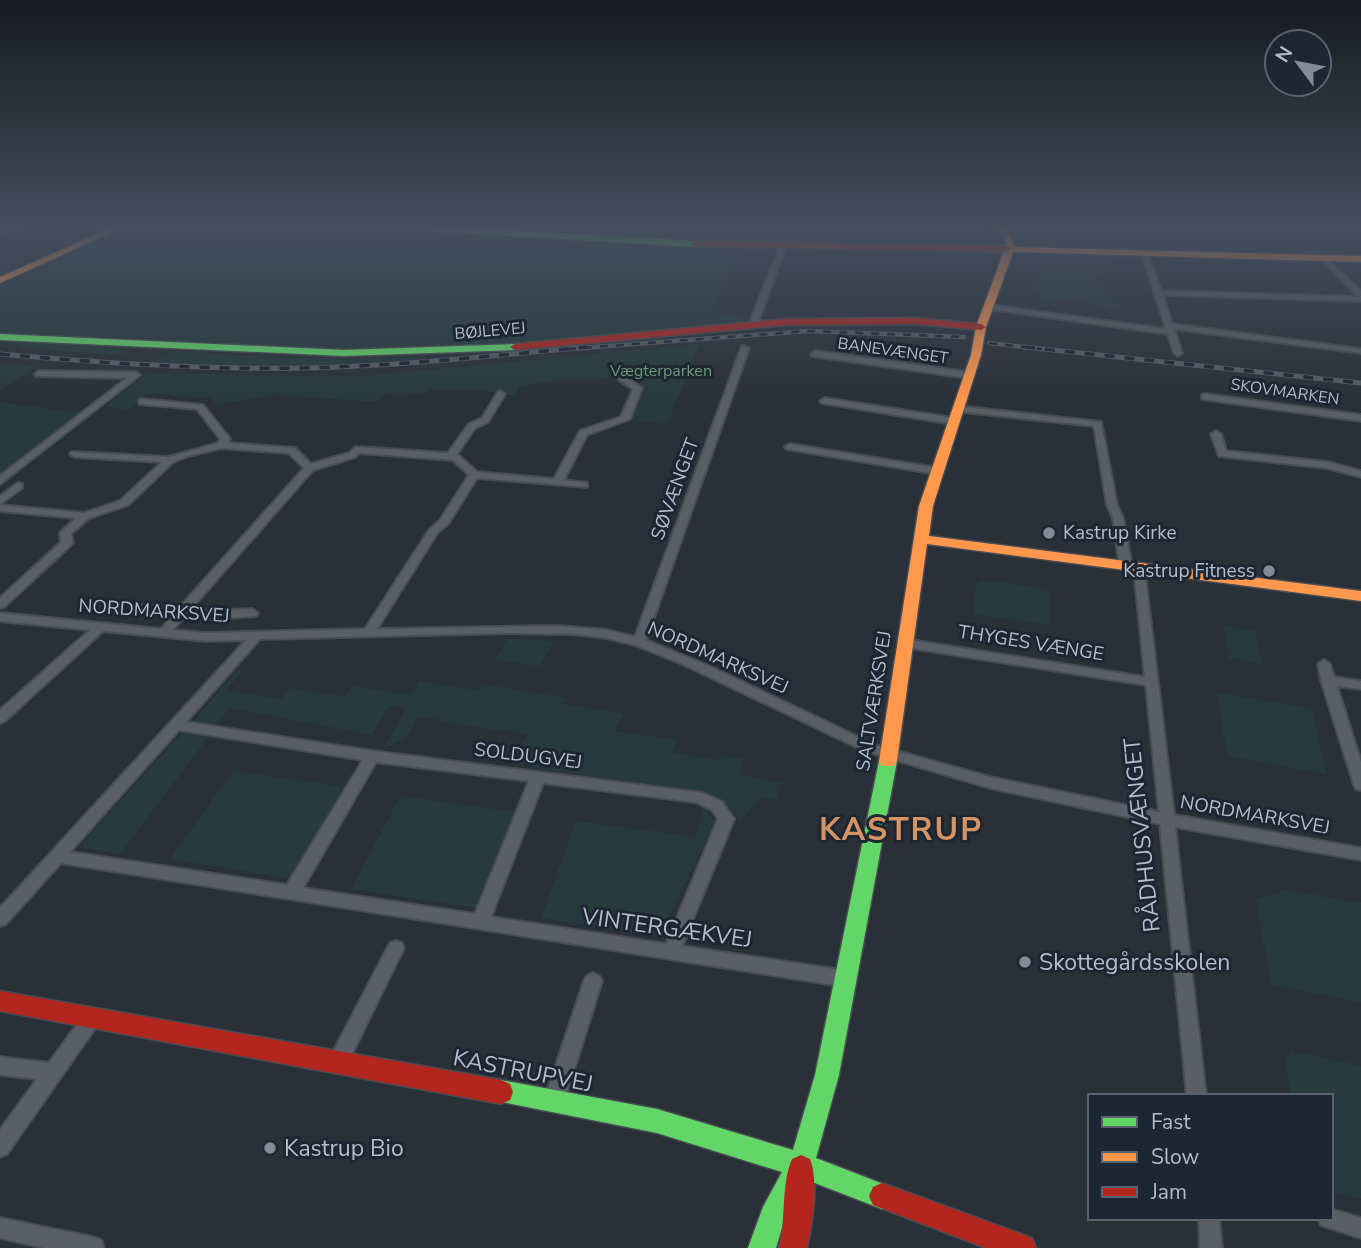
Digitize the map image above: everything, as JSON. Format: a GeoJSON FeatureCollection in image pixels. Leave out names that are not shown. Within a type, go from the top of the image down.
{"type":"FeatureCollection","features":[{"type":"Feature","properties":{"kind":"street"},"geometry":{"type":"LineString","coordinates":[[758,325],[755,319],[768,285]]}},
{"type":"Feature","properties":{"kind":"street","name":"SALTVÆRKSVEJ"},"geometry":{"type":"LineString","coordinates":[[762,1248],[772,1216],[801,1165],[827,1075],[889,754],[926,506],[996,285]]}},
{"type":"Feature","properties":{"kind":"street"},"geometry":{"type":"LineString","coordinates":[[1155,285],[1178,352]]}},
{"type":"Feature","properties":{"kind":"street"},"geometry":{"type":"LineString","coordinates":[[1158,293],[1361,297]]}},
{"type":"Feature","properties":{"kind":"street"},"geometry":{"type":"LineString","coordinates":[[989,307],[1361,351]]}},
{"type":"Feature","properties":{"kind":"street","name":"BØJLEVEJ"},"geometry":{"type":"LineString","coordinates":[[0,337],[109,340],[262,351],[367,355],[461,351],[758,325],[875,320],[981,327]]}},
{"type":"Feature","properties":{"kind":"street","name":"SØVÆNGET"},"geometry":{"type":"LineString","coordinates":[[639,642],[745,348]]}},
{"type":"Feature","properties":{"kind":"street","name":"BANEVÆNGET"},"geometry":{"type":"LineString","coordinates":[[815,354],[968,375]]}},
{"type":"Feature","properties":{"kind":"street"},"geometry":{"type":"LineString","coordinates":[[0,481],[136,375],[39,374]]}},
{"type":"Feature","properties":{"kind":"street"},"geometry":{"type":"LineString","coordinates":[[558,482],[583,433],[625,419],[638,388],[622,378]]}},
{"type":"Feature","properties":{"kind":"street"},"geometry":{"type":"LineString","coordinates":[[450,457],[472,426],[485,420],[501,394]]}},
{"type":"Feature","properties":{"kind":"street","name":"SKOVMARKEN"},"geometry":{"type":"LineString","coordinates":[[1205,397],[1361,418]]}},
{"type":"Feature","properties":{"kind":"street"},"geometry":{"type":"LineString","coordinates":[[825,401],[955,415]]}},
{"type":"Feature","properties":{"kind":"street"},"geometry":{"type":"LineString","coordinates":[[142,402],[200,407],[225,439],[222,445]]}},
{"type":"Feature","properties":{"kind":"street","name":"RÅDHUSVÆNGET"},"geometry":{"type":"LineString","coordinates":[[955,415],[1098,424],[1114,510],[1133,568],[1152,682],[1197,1094]]}},
{"type":"Feature","properties":{"kind":"street"},"geometry":{"type":"LineString","coordinates":[[1216,433],[1222,454],[1328,465],[1361,474]]}},
{"type":"Feature","properties":{"kind":"street"},"geometry":{"type":"LineString","coordinates":[[75,454],[170,460],[222,445],[292,450],[309,468]]}},
{"type":"Feature","properties":{"kind":"street"},"geometry":{"type":"LineString","coordinates":[[790,447],[937,471]]}},
{"type":"Feature","properties":{"kind":"street"},"geometry":{"type":"LineString","coordinates":[[163,634],[309,468],[352,455],[356,450],[456,457],[474,475],[583,485]]}},
{"type":"Feature","properties":{"kind":"street"},"geometry":{"type":"LineString","coordinates":[[0,604],[67,543],[65,533],[85,516],[124,503],[170,460]]}},
{"type":"Feature","properties":{"kind":"street"},"geometry":{"type":"LineString","coordinates":[[369,632],[434,530],[444,522],[474,475]]}},
{"type":"Feature","properties":{"kind":"street"},"geometry":{"type":"LineString","coordinates":[[0,501],[18,486]]}},
{"type":"Feature","properties":{"kind":"street"},"geometry":{"type":"LineString","coordinates":[[0,508],[85,516]]}},
{"type":"Feature","properties":{"kind":"street"},"geometry":{"type":"LineString","coordinates":[[922,539],[1361,596]]}},
{"type":"Feature","properties":{"kind":"street"},"geometry":{"type":"LineString","coordinates":[[142,608],[209,615],[252,613]]}},
{"type":"Feature","properties":{"kind":"street","name":"NORDMARKSVEJ"},"geometry":{"type":"LineString","coordinates":[[0,617],[206,637],[549,629],[610,636],[639,642],[867,747],[889,754],[1015,788],[1361,854]]}},
{"type":"Feature","properties":{"kind":"street"},"geometry":{"type":"LineString","coordinates":[[0,718],[100,627]]}},
{"type":"Feature","properties":{"kind":"street"},"geometry":{"type":"LineString","coordinates":[[0,919],[256,636]]}},
{"type":"Feature","properties":{"kind":"street","name":"THYGES VÆNGE"},"geometry":{"type":"LineString","coordinates":[[904,643],[1152,682]]}},
{"type":"Feature","properties":{"kind":"street"},"geometry":{"type":"LineString","coordinates":[[1324,664],[1361,785]]}},
{"type":"Feature","properties":{"kind":"street"},"geometry":{"type":"LineString","coordinates":[[1328,680],[1361,685]]}},
{"type":"Feature","properties":{"kind":"street","name":"SOLDUGVEJ"},"geometry":{"type":"LineString","coordinates":[[176,725],[372,756],[698,797],[717,806],[726,819],[672,950]]}},
{"type":"Feature","properties":{"kind":"street"},"geometry":{"type":"LineString","coordinates":[[291,893],[372,756]]}},
{"type":"Feature","properties":{"kind":"street"},"geometry":{"type":"LineString","coordinates":[[480,923],[538,777]]}},
{"type":"Feature","properties":{"kind":"street","name":"VINTERGÆKVEJ"},"geometry":{"type":"LineString","coordinates":[[58,856],[846,979]]}},
{"type":"Feature","properties":{"kind":"street"},"geometry":{"type":"LineString","coordinates":[[338,1062],[396,948]]}},
{"type":"Feature","properties":{"kind":"street"},"geometry":{"type":"LineString","coordinates":[[554,1101],[593,981]]}},
{"type":"Feature","properties":{"kind":"street","name":"KASTRUPVEJ"},"geometry":{"type":"LineString","coordinates":[[0,1001],[657,1121],[801,1165],[1022,1248]]}},
{"type":"Feature","properties":{"kind":"street"},"geometry":{"type":"LineString","coordinates":[[0,1147],[92,1018]]}},
{"type":"Feature","properties":{"kind":"street"},"geometry":{"type":"LineString","coordinates":[[0,1066],[53,1072]]}},
{"type":"Feature","properties":{"kind":"street","name":"SALTVÆRKSVEJ"},"geometry":{"type":"LineString","coordinates":[[793,1248],[799,1226],[801,1165]]}},
{"type":"Feature","properties":{"kind":"street"},"geometry":{"type":"LineString","coordinates":[[1209,1220],[1211,1248]]}},
{"type":"Feature","properties":{"kind":"street"},"geometry":{"type":"LineString","coordinates":[[1333,1220],[1361,1228]]}},
{"type":"Feature","properties":{"kind":"street"},"geometry":{"type":"LineString","coordinates":[[0,1228],[93,1248]]}},
{"type":"Feature","properties":{"kind":"green space"},"geometry":{"type":"Polygon","coordinates":[[[722,285],[711,313],[751,317],[752,322],[486,346],[367,351],[279,348],[142,338],[0,333],[0,286],[722,285]]]}},
{"type":"Feature","properties":{"kind":"green space"},"geometry":{"type":"Polygon","coordinates":[[[1038,285],[1096,285],[1119,301],[1110,301],[1119,306],[1086,303],[1084,302],[1091,301],[1086,298],[1032,304],[1039,303],[1042,293],[1036,292],[1038,285]]]}},
{"type":"Feature","properties":{"kind":"green space"},"geometry":{"type":"Polygon","coordinates":[[[10,340],[85,342],[103,348],[126,350],[120,355],[22,348],[10,340]]]}},
{"type":"Feature","properties":{"kind":"green space","name":"Vægterparken"},"geometry":{"type":"Polygon","coordinates":[[[700,344],[667,424],[631,421],[643,388],[624,375],[533,384],[520,387],[515,396],[488,391],[429,389],[423,395],[392,393],[377,402],[275,395],[217,405],[211,398],[148,394],[129,410],[106,406],[148,373],[354,377],[700,344]]]}},
{"type":"Feature","properties":{"kind":"green space"},"geometry":{"type":"Polygon","coordinates":[[[174,351],[280,358],[434,358],[332,366],[220,367],[146,364],[174,351]]]}},
{"type":"Feature","properties":{"kind":"green space"},"geometry":{"type":"Polygon","coordinates":[[[0,363],[39,366],[0,390],[0,363]]]}},
{"type":"Feature","properties":{"kind":"green space"},"geometry":{"type":"Polygon","coordinates":[[[0,402],[80,413],[0,475],[0,402]]]}},
{"type":"Feature","properties":{"kind":"green space"},"geometry":{"type":"Polygon","coordinates":[[[982,580],[1049,589],[1050,625],[973,614],[976,583],[982,580]]]}},
{"type":"Feature","properties":{"kind":"green space"},"geometry":{"type":"Polygon","coordinates":[[[1224,626],[1255,631],[1262,664],[1229,658],[1224,626]]]}},
{"type":"Feature","properties":{"kind":"green space"},"geometry":{"type":"Polygon","coordinates":[[[507,639],[554,641],[540,666],[495,660],[507,639]]]}},
{"type":"Feature","properties":{"kind":"green space"},"geometry":{"type":"Polygon","coordinates":[[[238,669],[243,670],[227,690],[281,699],[290,688],[344,697],[353,686],[410,695],[419,681],[477,690],[481,684],[565,698],[563,704],[624,714],[615,731],[676,740],[672,752],[719,761],[721,755],[743,759],[739,774],[782,783],[775,800],[762,797],[741,820],[722,801],[700,791],[533,768],[529,747],[521,745],[528,734],[438,722],[439,717],[417,717],[408,737],[383,749],[406,708],[389,706],[372,735],[230,708],[216,726],[192,723],[238,669]]]}},
{"type":"Feature","properties":{"kind":"green space"},"geometry":{"type":"Polygon","coordinates":[[[1217,693],[1311,708],[1327,774],[1227,756],[1217,693]]]}},
{"type":"Feature","properties":{"kind":"green space"},"geometry":{"type":"Polygon","coordinates":[[[183,732],[206,735],[207,739],[120,854],[83,848],[83,842],[183,732]]]}},
{"type":"Feature","properties":{"kind":"green space"},"geometry":{"type":"Polygon","coordinates":[[[233,771],[345,787],[291,879],[170,859],[233,771]]]}},
{"type":"Feature","properties":{"kind":"green space"},"geometry":{"type":"Polygon","coordinates":[[[400,796],[518,812],[478,908],[352,889],[400,796]]]}},
{"type":"Feature","properties":{"kind":"green space"},"geometry":{"type":"Polygon","coordinates":[[[703,808],[715,821],[659,937],[541,918],[576,821],[696,837],[703,808]]]}},
{"type":"Feature","properties":{"kind":"green space"},"geometry":{"type":"Polygon","coordinates":[[[1286,890],[1361,903],[1361,1002],[1271,985],[1256,900],[1286,890]]]}},
{"type":"Feature","properties":{"kind":"green space"},"geometry":{"type":"Polygon","coordinates":[[[1291,1051],[1361,1066],[1361,1199],[1333,1192],[1333,1094],[1291,1094],[1285,1060],[1291,1051]]]}},
{"type":"Feature","properties":{"kind":"railway"},"geometry":{"type":"LineString","coordinates":[[568,349],[807,331],[964,337]]}},
{"type":"Feature","properties":{"kind":"railway"},"geometry":{"type":"LineString","coordinates":[[989,343],[1042,349]]}},
{"type":"Feature","properties":{"kind":"railway"},"geometry":{"type":"LineString","coordinates":[[0,354],[151,365],[302,368],[409,363],[587,347]]}},
{"type":"Feature","properties":{"kind":"railway"},"geometry":{"type":"LineString","coordinates":[[1025,347],[1361,383]]}},
{"type":"Feature","properties":{"kind":"traffic: fast"},"geometry":{"type":"LineString","coordinates":[[0,337],[344,353],[515,347]]}},
{"type":"Feature","properties":{"kind":"traffic: fast"},"geometry":{"type":"LineString","coordinates":[[762,1248],[772,1216],[801,1165],[827,1075],[888,761]]}},
{"type":"Feature","properties":{"kind":"traffic: fast"},"geometry":{"type":"LineString","coordinates":[[501,1092],[657,1121],[801,1165],[882,1196]]}},
{"type":"Feature","properties":{"kind":"traffic: slow"},"geometry":{"type":"LineString","coordinates":[[888,761],[926,506],[996,285]]}},
{"type":"Feature","properties":{"kind":"traffic: slow"},"geometry":{"type":"LineString","coordinates":[[921,539],[1361,596]]}},
{"type":"Feature","properties":{"kind":"traffic: jam"},"geometry":{"type":"LineString","coordinates":[[515,347],[785,322],[916,321],[981,327]]}},
{"type":"Feature","properties":{"kind":"traffic: jam"},"geometry":{"type":"LineString","coordinates":[[0,1001],[501,1092]]}},
{"type":"Feature","properties":{"kind":"traffic: jam"},"geometry":{"type":"LineString","coordinates":[[793,1248],[798,1226],[801,1168]]}},
{"type":"Feature","properties":{"kind":"traffic: jam"},"geometry":{"type":"LineString","coordinates":[[882,1196],[1022,1248]]}},
{"type":"Feature","properties":{"kind":"place","name":"Kastrup Kirke"},"geometry":{"type":"Point","coordinates":[1049,533]}},
{"type":"Feature","properties":{"kind":"place","name":"Kastrup Fitness"},"geometry":{"type":"Point","coordinates":[1269,571]}},
{"type":"Feature","properties":{"kind":"place","name":"Skottegårdsskolen"},"geometry":{"type":"Point","coordinates":[1025,962]}},
{"type":"Feature","properties":{"kind":"place","name":"Kastrup Bio"},"geometry":{"type":"Point","coordinates":[270,1148]}},
{"type":"Feature","properties":{"kind":"district","name":"KASTRUP"},"geometry":{"type":"Point","coordinates":[901,829]}}]}
